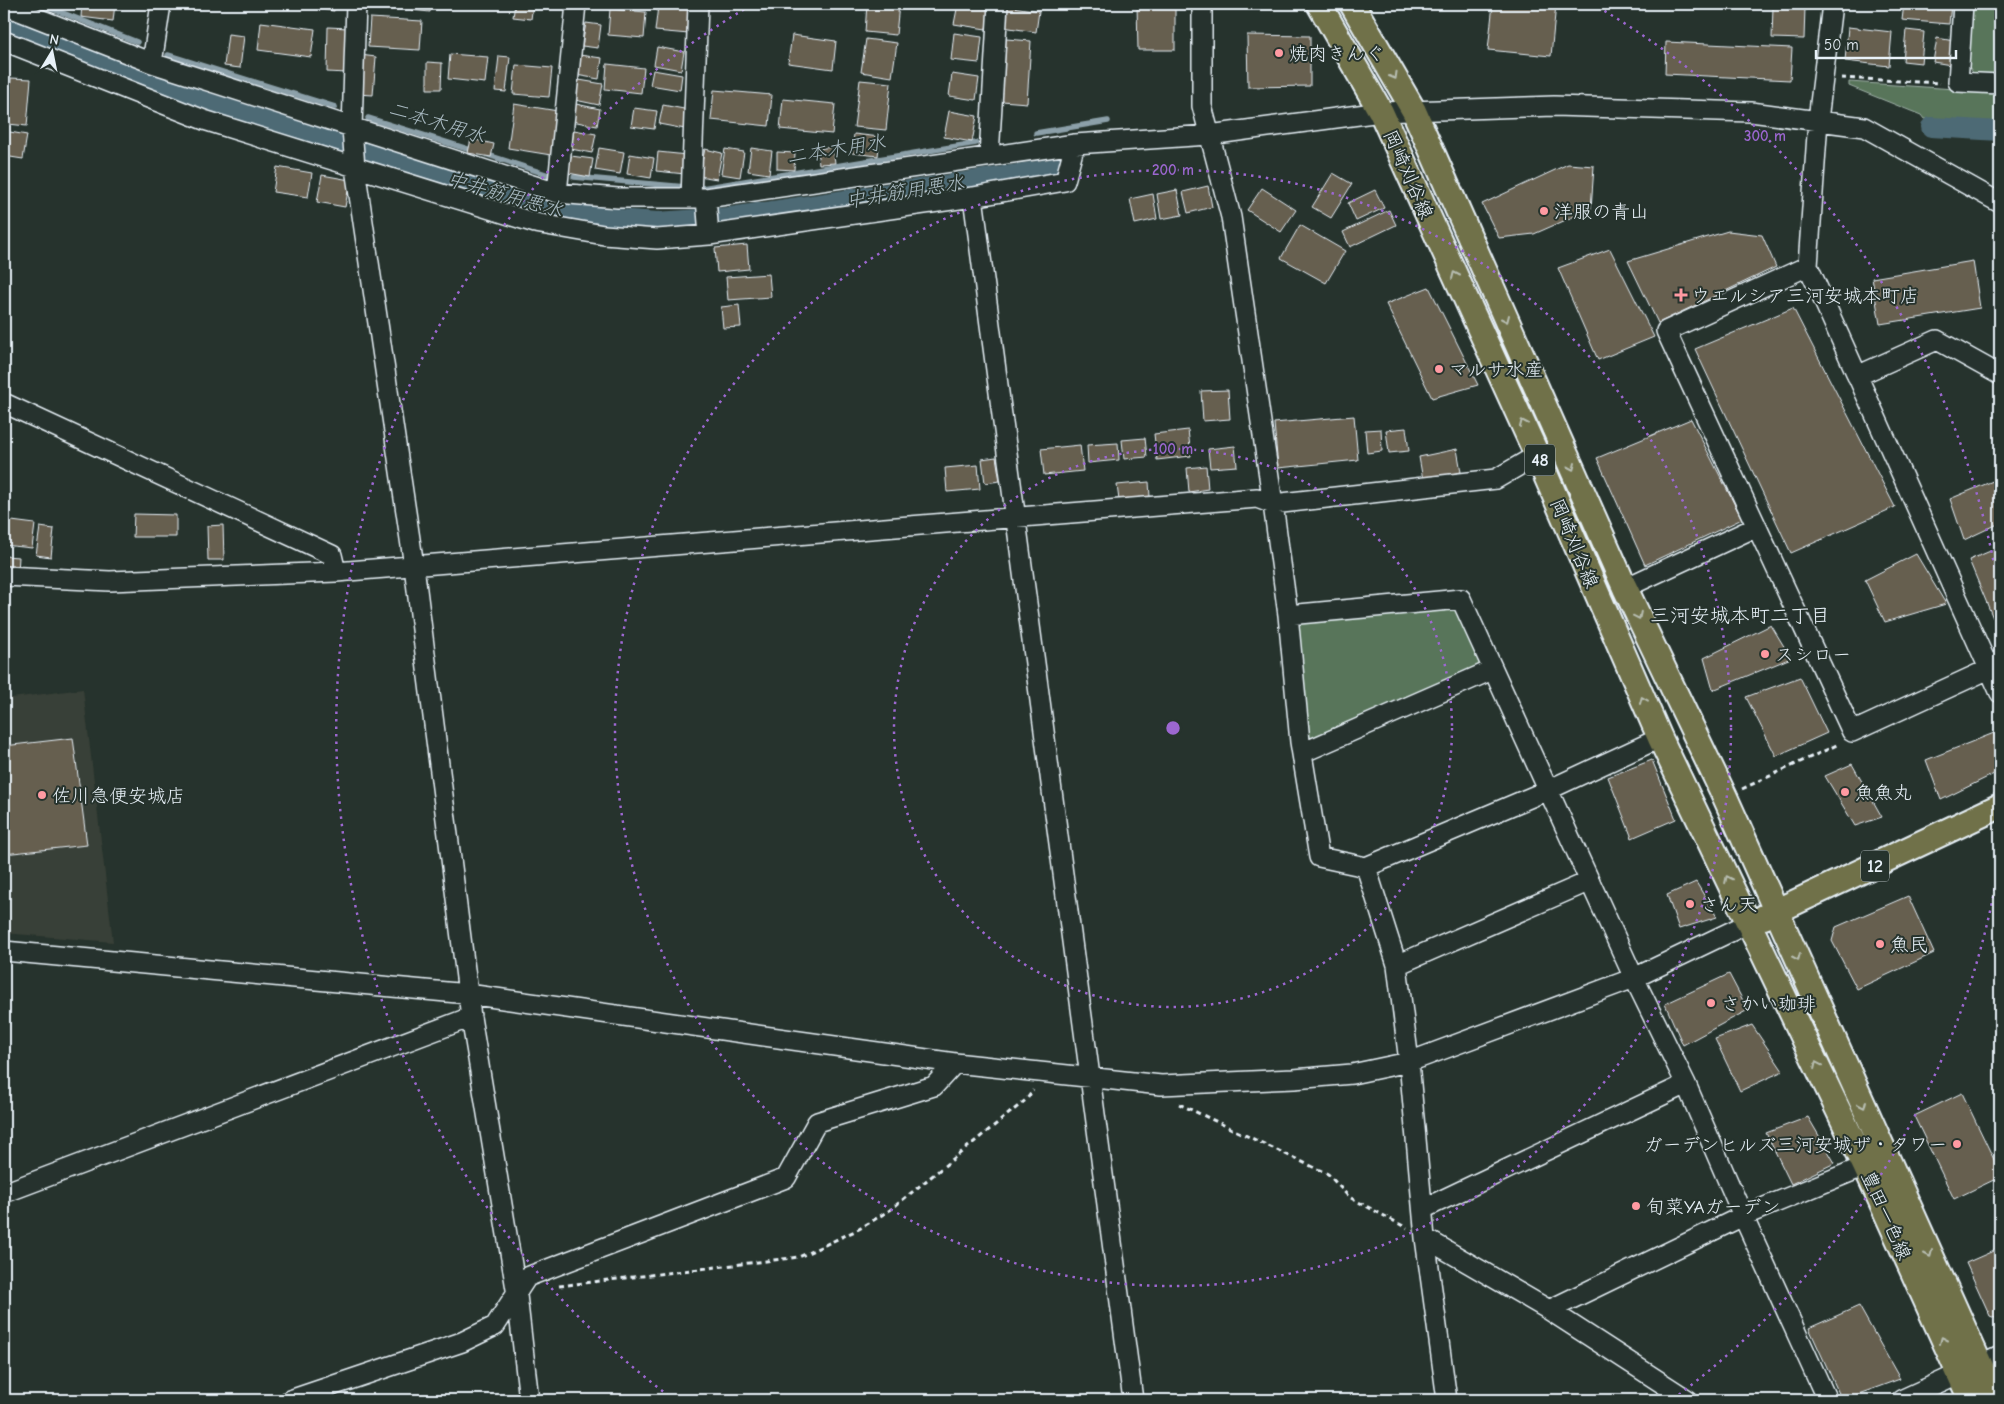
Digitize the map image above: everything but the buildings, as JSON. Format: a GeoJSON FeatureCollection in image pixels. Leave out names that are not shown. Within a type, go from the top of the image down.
{"type":"FeatureCollection","features":[{"type":"Feature","properties":{"kind":"main road","name":"岡崎刈谷線"},"geometry":{"type":"LineString","coordinates":[[1319,4],[1381,112],[1538,456],[1660,738],[1749,923]]}},
{"type":"Feature","properties":{"kind":"main road","name":"岡崎刈谷線"},"geometry":{"type":"LineString","coordinates":[[1352,4],[1414,111],[1625,588],[1725,796],[1778,912]]}},
{"type":"Feature","properties":{"kind":"main road","name":"12"},"geometry":{"type":"LineString","coordinates":[[1749,923],[1778,912],[2000,806]]}},
{"type":"Feature","properties":{"kind":"main road","name":"豊田一色線"},"geometry":{"type":"LineString","coordinates":[[1778,912],[1979,1366],[1996,1400]]}},
{"type":"Feature","properties":{"kind":"main road","name":"豊田一色線"},"geometry":{"type":"LineString","coordinates":[[1749,923],[1865,1166],[1979,1366],[1971,1400]]}},
{"type":"Feature","properties":{"kind":"street"},"geometry":{"type":"LineString","coordinates":[[152,63],[161,4]]}},
{"type":"Feature","properties":{"kind":"street"},"geometry":{"type":"LineString","coordinates":[[356,4],[352,128],[355,168],[414,566],[471,1017],[517,1295],[529,1400]]}},
{"type":"Feature","properties":{"kind":"street"},"geometry":{"type":"LineString","coordinates":[[557,193],[576,4]]}},
{"type":"Feature","properties":{"kind":"street"},"geometry":{"type":"LineString","coordinates":[[698,4],[698,198],[708,234]]}},
{"type":"Feature","properties":{"kind":"street"},"geometry":{"type":"LineString","coordinates":[[989,156],[998,4]]}},
{"type":"Feature","properties":{"kind":"street"},"geometry":{"type":"LineString","coordinates":[[1202,4],[1202,106],[1231,217],[1288,615],[1302,753],[1319,857],[1366,867],[1548,790],[1660,738]]}},
{"type":"Feature","properties":{"kind":"street"},"geometry":{"type":"LineString","coordinates":[[1832,4],[1818,120],[1808,266],[1857,376],[1995,664],[2000,693]]}},
{"type":"Feature","properties":{"kind":"street"},"geometry":{"type":"LineString","coordinates":[[1963,4],[1958,82],[2000,84]]}},
{"type":"Feature","properties":{"kind":"street"},"geometry":{"type":"LineString","coordinates":[[4,5],[152,63],[557,193],[618,198],[698,198],[1075,144],[1209,135],[1381,112],[1554,106],[1752,112],[1864,127],[2000,203]]}},
{"type":"Feature","properties":{"kind":"street"},"geometry":{"type":"LineString","coordinates":[[4,41],[204,120],[535,223],[604,235],[657,239],[708,234],[973,197],[1065,182],[1075,144]]}},
{"type":"Feature","properties":{"kind":"street"},"geometry":{"type":"LineString","coordinates":[[973,197],[1088,1078],[1133,1400]]}},
{"type":"Feature","properties":{"kind":"street"},"geometry":{"type":"LineString","coordinates":[[1808,266],[1666,331],[1852,732],[1995,664]]}},
{"type":"Feature","properties":{"kind":"street"},"geometry":{"type":"LineString","coordinates":[[1857,376],[1937,340],[2000,375]]}},
{"type":"Feature","properties":{"kind":"street"},"geometry":{"type":"LineString","coordinates":[[4,403],[332,555],[336,572]]}},
{"type":"Feature","properties":{"kind":"street"},"geometry":{"type":"LineString","coordinates":[[4,576],[110,581],[336,572],[1257,498],[1273,504],[1496,479],[1538,456]]}},
{"type":"Feature","properties":{"kind":"street"},"geometry":{"type":"LineString","coordinates":[[1625,588],[1756,527]]}},
{"type":"Feature","properties":{"kind":"street"},"geometry":{"type":"LineString","coordinates":[[1288,615],[1461,599],[1634,978],[1686,1084],[1743,1216],[1828,1400]]}},
{"type":"Feature","properties":{"kind":"street"},"geometry":{"type":"LineString","coordinates":[[1302,753],[1492,670]]}},
{"type":"Feature","properties":{"kind":"street"},"geometry":{"type":"LineString","coordinates":[[1366,867],[1397,965],[1409,1062],[1424,1209],[1425,1238],[1447,1400]]}},
{"type":"Feature","properties":{"kind":"street"},"geometry":{"type":"LineString","coordinates":[[1397,965],[1590,881]]}},
{"type":"Feature","properties":{"kind":"street"},"geometry":{"type":"LineString","coordinates":[[4,951],[468,994],[955,1063],[1045,1074],[1161,1084],[1294,1079],[1343,1075],[1409,1062],[1634,978],[1749,923]]}},
{"type":"Feature","properties":{"kind":"street"},"geometry":{"type":"LineString","coordinates":[[4,1193],[471,1017]]}},
{"type":"Feature","properties":{"kind":"street"},"geometry":{"type":"LineString","coordinates":[[290,1400],[471,1338],[495,1326],[527,1277],[786,1178],[817,1122],[934,1086],[955,1063]]}},
{"type":"Feature","properties":{"kind":"street"},"geometry":{"type":"LineString","coordinates":[[1424,1209],[1686,1084]]}},
{"type":"Feature","properties":{"kind":"street"},"geometry":{"type":"LineString","coordinates":[[1549,1310],[1743,1216],[1865,1166]]}},
{"type":"Feature","properties":{"kind":"street"},"geometry":{"type":"LineString","coordinates":[[1425,1238],[1549,1310],[1688,1400]]}},
{"type":"Feature","properties":{"kind":"street"},"geometry":{"type":"LineString","coordinates":[[1901,1400],[1979,1366]]}},
{"type":"Feature","properties":{"kind":"path"},"geometry":{"type":"LineString","coordinates":[[2000,4],[2000,15]]}},
{"type":"Feature","properties":{"kind":"path"},"geometry":{"type":"LineString","coordinates":[[1823,77],[1958,82]]}},
{"type":"Feature","properties":{"kind":"path"},"geometry":{"type":"LineString","coordinates":[[1725,796],[1845,741],[1852,732]]}},
{"type":"Feature","properties":{"kind":"path"},"geometry":{"type":"LineString","coordinates":[[553,1286],[799,1257],[859,1229],[890,1210],[1027,1099],[1045,1074]]}},
{"type":"Feature","properties":{"kind":"path"},"geometry":{"type":"LineString","coordinates":[[1161,1084],[1174,1101],[1328,1174],[1350,1197],[1425,1238]]}},
{"type":"Feature","properties":{"kind":"shaded area","name":"佐川急便安城店"},"geometry":{"type":"Polygon","coordinates":[[[83,689],[113,942],[4,933],[4,699],[83,689]]]}},
{"type":"Feature","properties":{"kind":"green space"},"geometry":{"type":"Polygon","coordinates":[[[1972,4],[2000,4],[2000,75],[1973,73],[1968,65],[1972,4]]]}},
{"type":"Feature","properties":{"kind":"green space"},"geometry":{"type":"Polygon","coordinates":[[[1849,82],[2000,92],[2000,123],[1924,119],[1921,115],[1849,86],[1849,82]]]}},
{"type":"Feature","properties":{"kind":"green space"},"geometry":{"type":"Polygon","coordinates":[[[1451,600],[1489,662],[1300,742],[1288,615],[1451,600]]]}},
{"type":"Feature","properties":{"kind":"waterway","name":"二本木用水"},"geometry":{"type":"LineString","coordinates":[[40,4],[137,42]]}},
{"type":"Feature","properties":{"kind":"waterway","name":"中井筋用悪水"},"geometry":{"type":"LineString","coordinates":[[4,23],[202,101],[543,209],[606,218],[657,222],[731,217],[1058,168]]}},
{"type":"Feature","properties":{"kind":"waterway","name":"二本木用水"},"geometry":{"type":"LineString","coordinates":[[168,55],[335,107]]}},
{"type":"Feature","properties":{"kind":"waterway","name":"二本木用水"},"geometry":{"type":"LineString","coordinates":[[368,118],[474,151]]}},
{"type":"Feature","properties":{"kind":"waterway","name":"二本木用水"},"geometry":{"type":"LineString","coordinates":[[1036,133],[1108,121]]}},
{"type":"Feature","properties":{"kind":"waterway","name":"中井筋用悪水"},"geometry":{"type":"LineString","coordinates":[[1931,127],[2000,131]]}},
{"type":"Feature","properties":{"kind":"waterway","name":"二本木用水"},"geometry":{"type":"LineString","coordinates":[[702,188],[976,143]]}},
{"type":"Feature","properties":{"kind":"waterway","name":"二本木用水"},"geometry":{"type":"LineString","coordinates":[[485,154],[552,176]]}},
{"type":"Feature","properties":{"kind":"waterway","name":"二本木用水"},"geometry":{"type":"LineString","coordinates":[[574,177],[686,187]]}},
{"type":"Feature","properties":{"kind":"place","name":"焼肉きんぐ"},"geometry":{"type":"Point","coordinates":[1279,53]}},
{"type":"Feature","properties":{"kind":"place","name":"洋服の青山"},"geometry":{"type":"Point","coordinates":[1544,211]}},
{"type":"Feature","properties":{"kind":"place","name":"ウエルシア三河安城本町店"},"geometry":{"type":"Point","coordinates":[1681,295]}},
{"type":"Feature","properties":{"kind":"place","name":"マルサ水産"},"geometry":{"type":"Point","coordinates":[1439,369]}},
{"type":"Feature","properties":{"kind":"place","name":"スシロー"},"geometry":{"type":"Point","coordinates":[1765,654]}},
{"type":"Feature","properties":{"kind":"place","name":"魚魚丸"},"geometry":{"type":"Point","coordinates":[1845,792]}},
{"type":"Feature","properties":{"kind":"place","name":"佐川急便安城店"},"geometry":{"type":"Point","coordinates":[42,795]}},
{"type":"Feature","properties":{"kind":"place","name":"さん天"},"geometry":{"type":"Point","coordinates":[1690,904]}},
{"type":"Feature","properties":{"kind":"place","name":"魚民"},"geometry":{"type":"Point","coordinates":[1880,944]}},
{"type":"Feature","properties":{"kind":"place","name":"さかい珈琲"},"geometry":{"type":"Point","coordinates":[1711,1003]}},
{"type":"Feature","properties":{"kind":"place","name":"ガーデンヒルズ三河安城ザ・タワー"},"geometry":{"type":"Point","coordinates":[1957,1144]}},
{"type":"Feature","properties":{"kind":"place","name":"旬菜YAガーデン"},"geometry":{"type":"Point","coordinates":[1636,1206]}},
{"type":"Feature","properties":{"kind":"district","name":"三河安城本町二丁目"},"geometry":{"type":"Point","coordinates":[1740,615]}}]}
